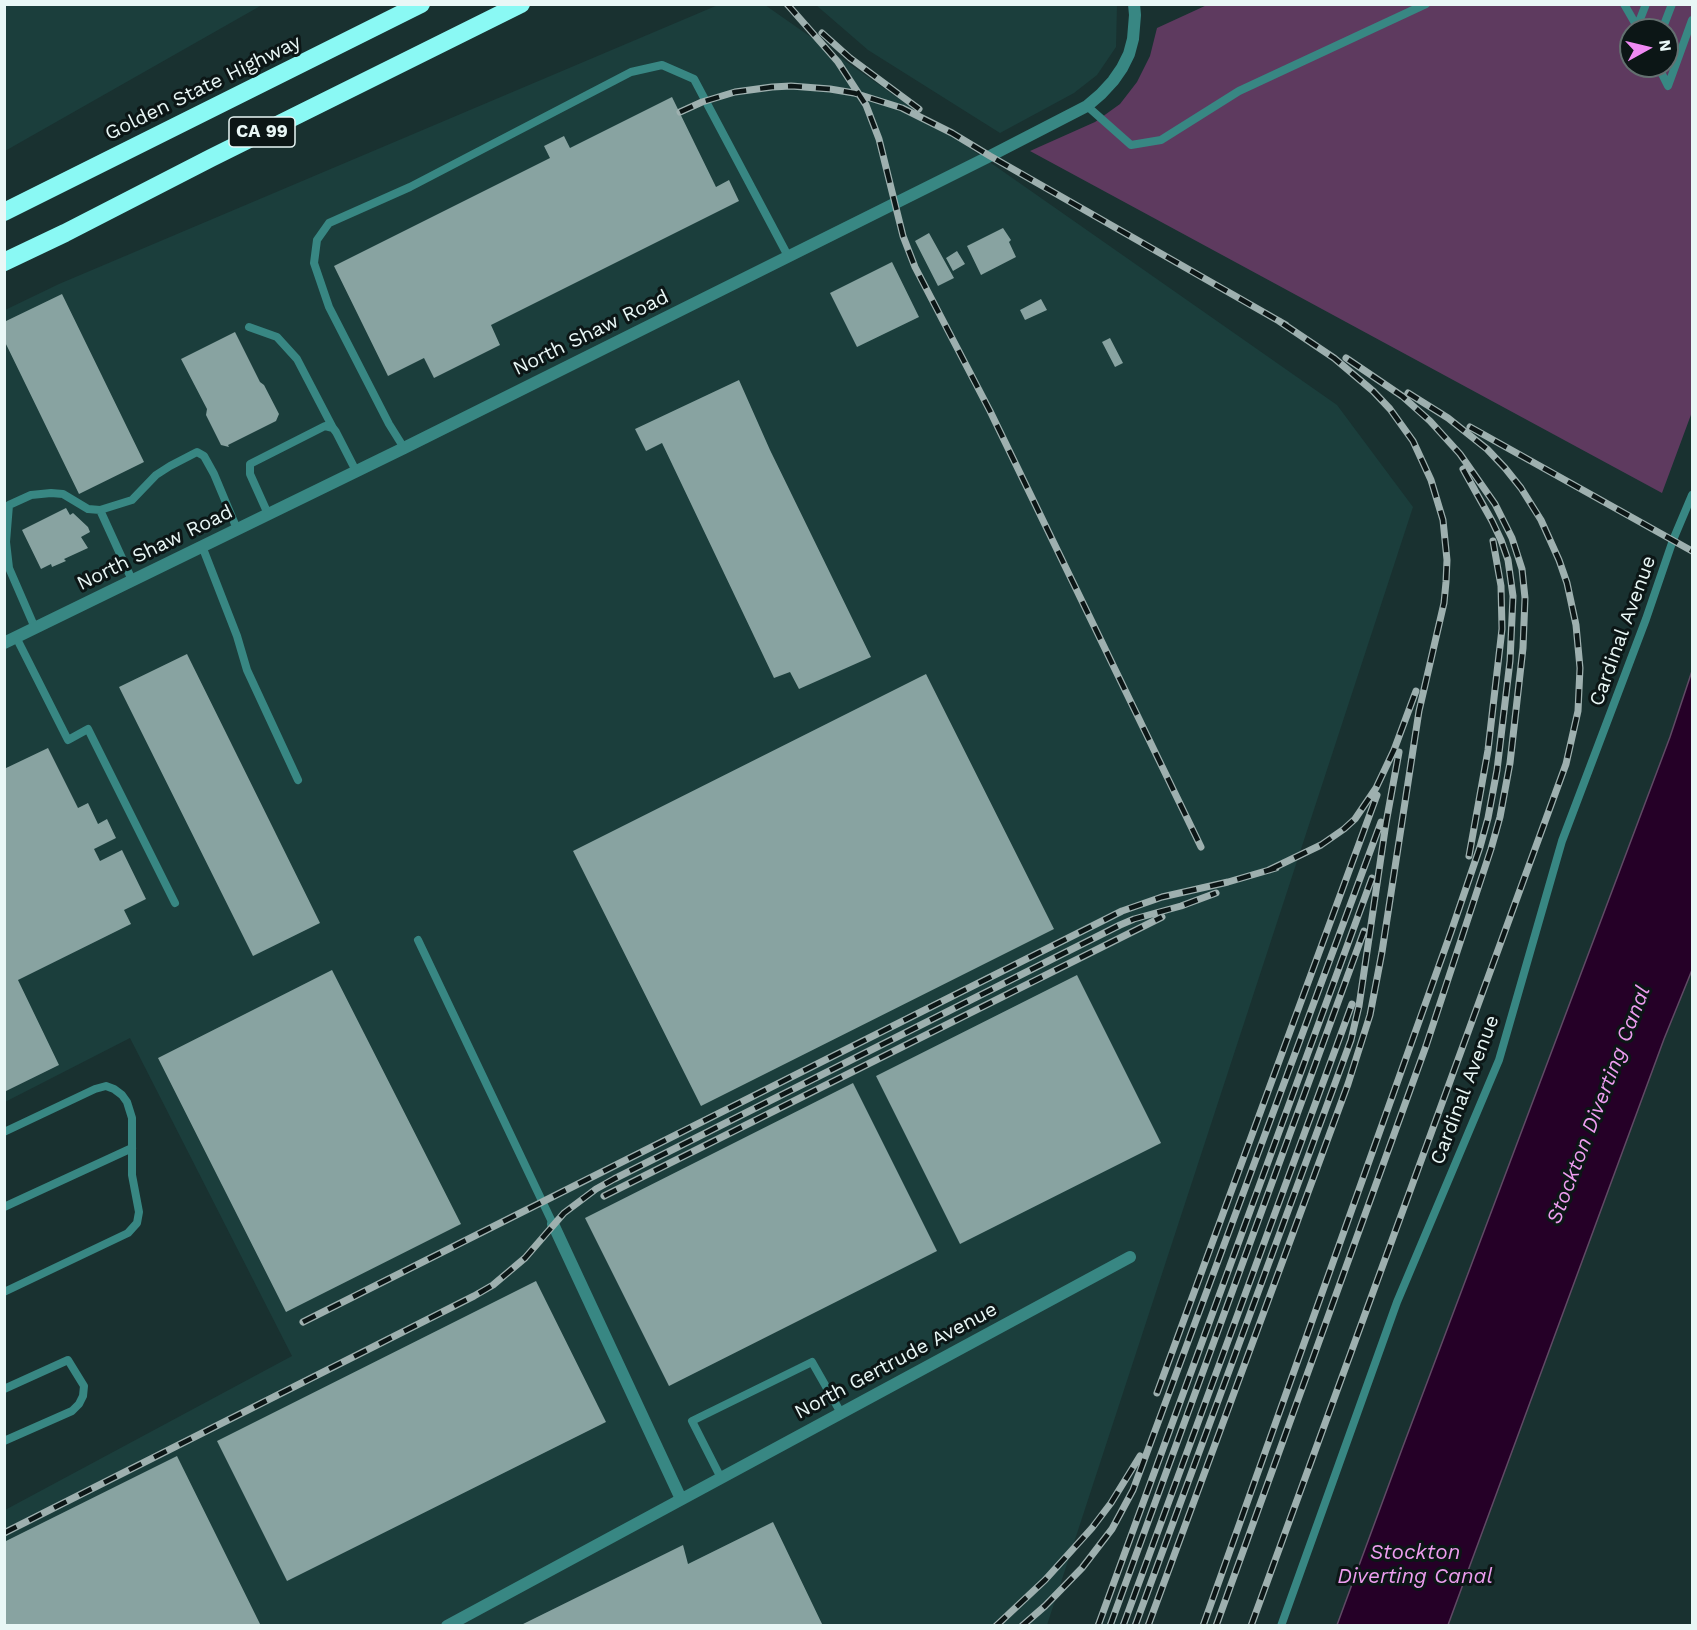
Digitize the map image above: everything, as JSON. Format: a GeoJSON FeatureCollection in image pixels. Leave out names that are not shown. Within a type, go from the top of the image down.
{"type":"FeatureCollection","features":[{"type":"Feature","properties":{"kind":"highway","name":"Golden State Highway"},"geometry":{"type":"LineString","coordinates":[[4,212],[421,4]]}},
{"type":"Feature","properties":{"kind":"highway","name":"CA 99"},"geometry":{"type":"LineString","coordinates":[[4,262],[521,4]]}},
{"type":"Feature","properties":{"kind":"highway"},"geometry":{"type":"LineString","coordinates":[[4,204],[56,186]]}},
{"type":"Feature","properties":{"kind":"street","name":"North Shaw Road"},"geometry":{"type":"LineString","coordinates":[[10,640],[404,448],[1087,106],[1113,81],[1129,54],[1135,29],[1134,4]]}},
{"type":"Feature","properties":{"kind":"street"},"geometry":{"type":"LineString","coordinates":[[553,1224],[681,1499]]}},
{"type":"Feature","properties":{"kind":"street","name":"North Gertrude Avenue"},"geometry":{"type":"LineString","coordinates":[[447,1626],[1130,1257]]}},
{"type":"Feature","properties":{"kind":"lane"},"geometry":{"type":"LineString","coordinates":[[1087,106],[1131,145],[1161,140],[1239,91],[1426,4]]}},
{"type":"Feature","properties":{"kind":"lane"},"geometry":{"type":"LineString","coordinates":[[1624,4],[1632,18]]}},
{"type":"Feature","properties":{"kind":"lane"},"geometry":{"type":"LineString","coordinates":[[1679,56],[1692,20]]}},
{"type":"Feature","properties":{"kind":"lane"},"geometry":{"type":"LineString","coordinates":[[404,448],[388,424],[329,307],[314,263],[317,240],[329,223],[410,187],[631,72],[662,65],[694,79],[788,256]]}},
{"type":"Feature","properties":{"kind":"lane"},"geometry":{"type":"LineString","coordinates":[[1664,78],[1668,86],[1671,78]]}},
{"type":"Feature","properties":{"kind":"lane"},"geometry":{"type":"LineString","coordinates":[[249,327],[277,337],[297,359],[356,471]]}},
{"type":"Feature","properties":{"kind":"lane"},"geometry":{"type":"LineString","coordinates":[[268,514],[250,474],[250,464],[325,426],[333,428]]}},
{"type":"Feature","properties":{"kind":"lane"},"geometry":{"type":"LineString","coordinates":[[35,628],[9,568],[6,542],[9,505],[32,495],[57,493],[63,494],[88,509],[100,510],[132,500],[156,475],[170,465],[197,452],[204,456],[214,474],[237,529]]}},
{"type":"Feature","properties":{"kind":"lane","name":"Cardinal Avenue"},"geometry":{"type":"LineString","coordinates":[[1281,1626],[1397,1302],[1499,1060],[1562,841],[1646,619],[1673,540],[1692,495]]}},
{"type":"Feature","properties":{"kind":"lane"},"geometry":{"type":"LineString","coordinates":[[100,510],[132,580]]}},
{"type":"Feature","properties":{"kind":"lane"},"geometry":{"type":"LineString","coordinates":[[202,546],[237,636],[247,670],[298,780]]}},
{"type":"Feature","properties":{"kind":"lane"},"geometry":{"type":"LineString","coordinates":[[10,640],[68,740],[88,729],[175,903]]}},
{"type":"Feature","properties":{"kind":"lane"},"geometry":{"type":"LineString","coordinates":[[418,940],[553,1224]]}},
{"type":"Feature","properties":{"kind":"lane"},"geometry":{"type":"LineString","coordinates":[[4,1132],[94,1089],[106,1086],[114,1089],[127,1102],[132,1118],[132,1175],[139,1212],[137,1223],[128,1233],[4,1292]]}},
{"type":"Feature","properties":{"kind":"lane"},"geometry":{"type":"LineString","coordinates":[[4,1207],[132,1148]]}},
{"type":"Feature","properties":{"kind":"lane"},"geometry":{"type":"LineString","coordinates":[[4,1389],[68,1359],[84,1386],[80,1404],[72,1411],[4,1441]]}},
{"type":"Feature","properties":{"kind":"lane"},"geometry":{"type":"LineString","coordinates":[[721,1478],[692,1421],[812,1362],[841,1413]]}},
{"type":"Feature","properties":{"kind":"shaded area"},"geometry":{"type":"Polygon","coordinates":[[[5,4],[262,4],[262,5],[5,151],[5,4]]]}},
{"type":"Feature","properties":{"kind":"shaded area"},"geometry":{"type":"Polygon","coordinates":[[[718,5],[765,5],[1337,405],[1413,507],[1047,1625],[5,1625],[5,1510],[292,1356],[130,1038],[5,1102],[5,310],[59,284],[718,5]]]}},
{"type":"Feature","properties":{"kind":"shaded area"},"geometry":{"type":"Polygon","coordinates":[[[816,5],[1117,5],[1116,47],[1097,75],[1074,93],[1000,133],[868,50],[816,5]]]}},
{"type":"Feature","properties":{"kind":"shaded area"},"geometry":{"type":"Polygon","coordinates":[[[1207,5],[1692,5],[1692,412],[1662,493],[1030,151],[1095,122],[1120,104],[1137,82],[1150,56],[1157,28],[1207,5]]]}},
{"type":"Feature","properties":{"kind":"water","name":"Stockton Diverting Canal"},"geometry":{"type":"Polygon","coordinates":[[[1692,671],[1692,970],[1664,1039],[1448,1625],[1337,1625],[1670,737],[1692,671]]]}},
{"type":"Feature","properties":{"kind":"building"},"geometry":{"type":"Polygon","coordinates":[[[672,97],[716,187],[729,180],[739,201],[491,325],[500,345],[434,378],[424,358],[388,376],[334,266],[550,158],[544,146],[564,136],[570,148],[672,97]]]}},
{"type":"Feature","properties":{"kind":"building"},"geometry":{"type":"Polygon","coordinates":[[[1003,228],[1011,240],[1009,242],[1016,257],[981,275],[967,246],[1003,228]]]}},
{"type":"Feature","properties":{"kind":"building"},"geometry":{"type":"Polygon","coordinates":[[[929,233],[954,278],[938,286],[915,241],[929,233]]]}},
{"type":"Feature","properties":{"kind":"building"},"geometry":{"type":"Polygon","coordinates":[[[957,251],[965,264],[953,271],[946,258],[957,251]]]}},
{"type":"Feature","properties":{"kind":"building"},"geometry":{"type":"Polygon","coordinates":[[[892,262],[919,317],[857,347],[830,293],[892,262]]]}},
{"type":"Feature","properties":{"kind":"building"},"geometry":{"type":"Polygon","coordinates":[[[62,294],[144,462],[79,494],[4,340],[4,322],[62,294]]]}},
{"type":"Feature","properties":{"kind":"building"},"geometry":{"type":"Polygon","coordinates":[[[1041,299],[1047,310],[1025,320],[1020,310],[1041,299]]]}},
{"type":"Feature","properties":{"kind":"building"},"geometry":{"type":"Polygon","coordinates":[[[235,332],[279,414],[276,421],[228,445],[229,447],[221,445],[206,415],[207,409],[181,359],[235,332]]]}},
{"type":"Feature","properties":{"kind":"building"},"geometry":{"type":"Polygon","coordinates":[[[1110,338],[1123,363],[1115,367],[1102,342],[1110,338]]]}},
{"type":"Feature","properties":{"kind":"building"},"geometry":{"type":"Polygon","coordinates":[[[739,380],[770,450],[871,657],[799,689],[790,672],[774,678],[662,443],[646,451],[635,429],[739,380]]]}},
{"type":"Feature","properties":{"kind":"building"},"geometry":{"type":"Polygon","coordinates":[[[66,508],[70,515],[73,513],[88,527],[90,532],[81,537],[88,548],[64,559],[66,561],[41,569],[22,530],[66,508]]]}},
{"type":"Feature","properties":{"kind":"building"},"geometry":{"type":"Polygon","coordinates":[[[187,654],[320,923],[253,956],[119,687],[187,654]]]}},
{"type":"Feature","properties":{"kind":"building"},"geometry":{"type":"Polygon","coordinates":[[[926,674],[1054,929],[701,1106],[573,851],[926,674]]]}},
{"type":"Feature","properties":{"kind":"building"},"geometry":{"type":"Polygon","coordinates":[[[48,748],[78,808],[88,803],[98,824],[107,819],[116,838],[94,849],[100,861],[122,850],[146,899],[124,910],[131,924],[18,980],[59,1065],[4,1092],[4,769],[48,748]]]}},
{"type":"Feature","properties":{"kind":"building"},"geometry":{"type":"Polygon","coordinates":[[[332,970],[461,1224],[286,1312],[158,1058],[332,970]]]}},
{"type":"Feature","properties":{"kind":"building"},"geometry":{"type":"Polygon","coordinates":[[[1077,975],[1161,1143],[960,1244],[876,1076],[1077,975]]]}},
{"type":"Feature","properties":{"kind":"building"},"geometry":{"type":"Polygon","coordinates":[[[853,1083],[937,1251],[669,1386],[585,1218],[853,1083]]]}},
{"type":"Feature","properties":{"kind":"building"},"geometry":{"type":"Polygon","coordinates":[[[536,1281],[606,1422],[287,1581],[217,1441],[536,1281]]]}},
{"type":"Feature","properties":{"kind":"building"},"geometry":{"type":"Polygon","coordinates":[[[177,1456],[261,1626],[4,1626],[4,1542],[177,1456]]]}},
{"type":"Feature","properties":{"kind":"building"},"geometry":{"type":"Polygon","coordinates":[[[773,1522],[823,1626],[519,1626],[683,1545],[688,1564],[773,1522]]]}},
{"type":"Feature","properties":{"kind":"railway"},"geometry":{"type":"LineString","coordinates":[[787,4],[838,62],[866,105],[879,139],[903,236],[915,267],[990,411],[1201,847]]}},
{"type":"Feature","properties":{"kind":"railway"},"geometry":{"type":"LineString","coordinates":[[822,33],[850,58],[919,109]]}},
{"type":"Feature","properties":{"kind":"railway"},"geometry":{"type":"LineString","coordinates":[[680,112],[702,102],[735,92],[791,86],[854,93],[902,108],[952,133],[1286,325]]}},
{"type":"Feature","properties":{"kind":"railway"},"geometry":{"type":"LineString","coordinates":[[1148,1626],[1348,1084],[1370,1015],[1382,952],[1419,711],[1444,603],[1447,560],[1443,520],[1431,480],[1413,441],[1390,409],[1373,391],[1334,358],[1279,321]]}},
{"type":"Feature","properties":{"kind":"railway"},"geometry":{"type":"LineString","coordinates":[[1216,1626],[1426,1046],[1491,849],[1500,817],[1510,763],[1523,648],[1525,598],[1522,569],[1512,538],[1495,504],[1460,454],[1430,421],[1402,396],[1346,358]]}},
{"type":"Feature","properties":{"kind":"railway"},"geometry":{"type":"LineString","coordinates":[[1251,1626],[1566,764],[1578,711],[1580,668],[1576,625],[1567,583],[1541,520],[1521,488],[1487,449],[1448,418],[1408,393]]}},
{"type":"Feature","properties":{"kind":"railway"},"geometry":{"type":"LineString","coordinates":[[1470,427],[1692,551]]}},
{"type":"Feature","properties":{"kind":"railway"},"geometry":{"type":"LineString","coordinates":[[1203,1626],[1451,932],[1488,818],[1497,770],[1510,661],[1513,596],[1508,560],[1501,540],[1463,469]]}},
{"type":"Feature","properties":{"kind":"railway"},"geometry":{"type":"LineString","coordinates":[[1469,856],[1488,750],[1502,629],[1501,586],[1493,541]]}},
{"type":"Feature","properties":{"kind":"railway"},"geometry":{"type":"LineString","coordinates":[[1269,870],[1321,845],[1355,819],[1376,788],[1394,750],[1416,691]]}},
{"type":"Feature","properties":{"kind":"railway"},"geometry":{"type":"LineString","coordinates":[[1135,1626],[1351,1040],[1359,1006],[1399,752]]}},
{"type":"Feature","properties":{"kind":"railway"},"geometry":{"type":"LineString","coordinates":[[1157,1393],[1377,795]]}},
{"type":"Feature","properties":{"kind":"railway"},"geometry":{"type":"LineString","coordinates":[[1022,1626],[1082,1568],[1112,1529],[1133,1490],[1381,822]]}},
{"type":"Feature","properties":{"kind":"railway"},"geometry":{"type":"LineString","coordinates":[[303,1322],[1122,911],[1162,897],[1276,868]]}},
{"type":"Feature","properties":{"kind":"railway"},"geometry":{"type":"LineString","coordinates":[[1098,1626],[1372,878]]}},
{"type":"Feature","properties":{"kind":"railway"},"geometry":{"type":"LineString","coordinates":[[4,1533],[493,1285],[525,1258],[564,1213],[596,1189],[614,1179],[1120,925],[1216,893]]}},
{"type":"Feature","properties":{"kind":"railway"},"geometry":{"type":"LineString","coordinates":[[604,1196],[1162,917]]}},
{"type":"Feature","properties":{"kind":"railway"},"geometry":{"type":"LineString","coordinates":[[1110,1626],[1364,931]]}},
{"type":"Feature","properties":{"kind":"railway"},"geometry":{"type":"LineString","coordinates":[[1123,1626],[1352,1004]]}},
{"type":"Feature","properties":{"kind":"railway"},"geometry":{"type":"LineString","coordinates":[[996,1626],[1045,1580],[1092,1528],[1111,1503],[1140,1456]]}}]}
